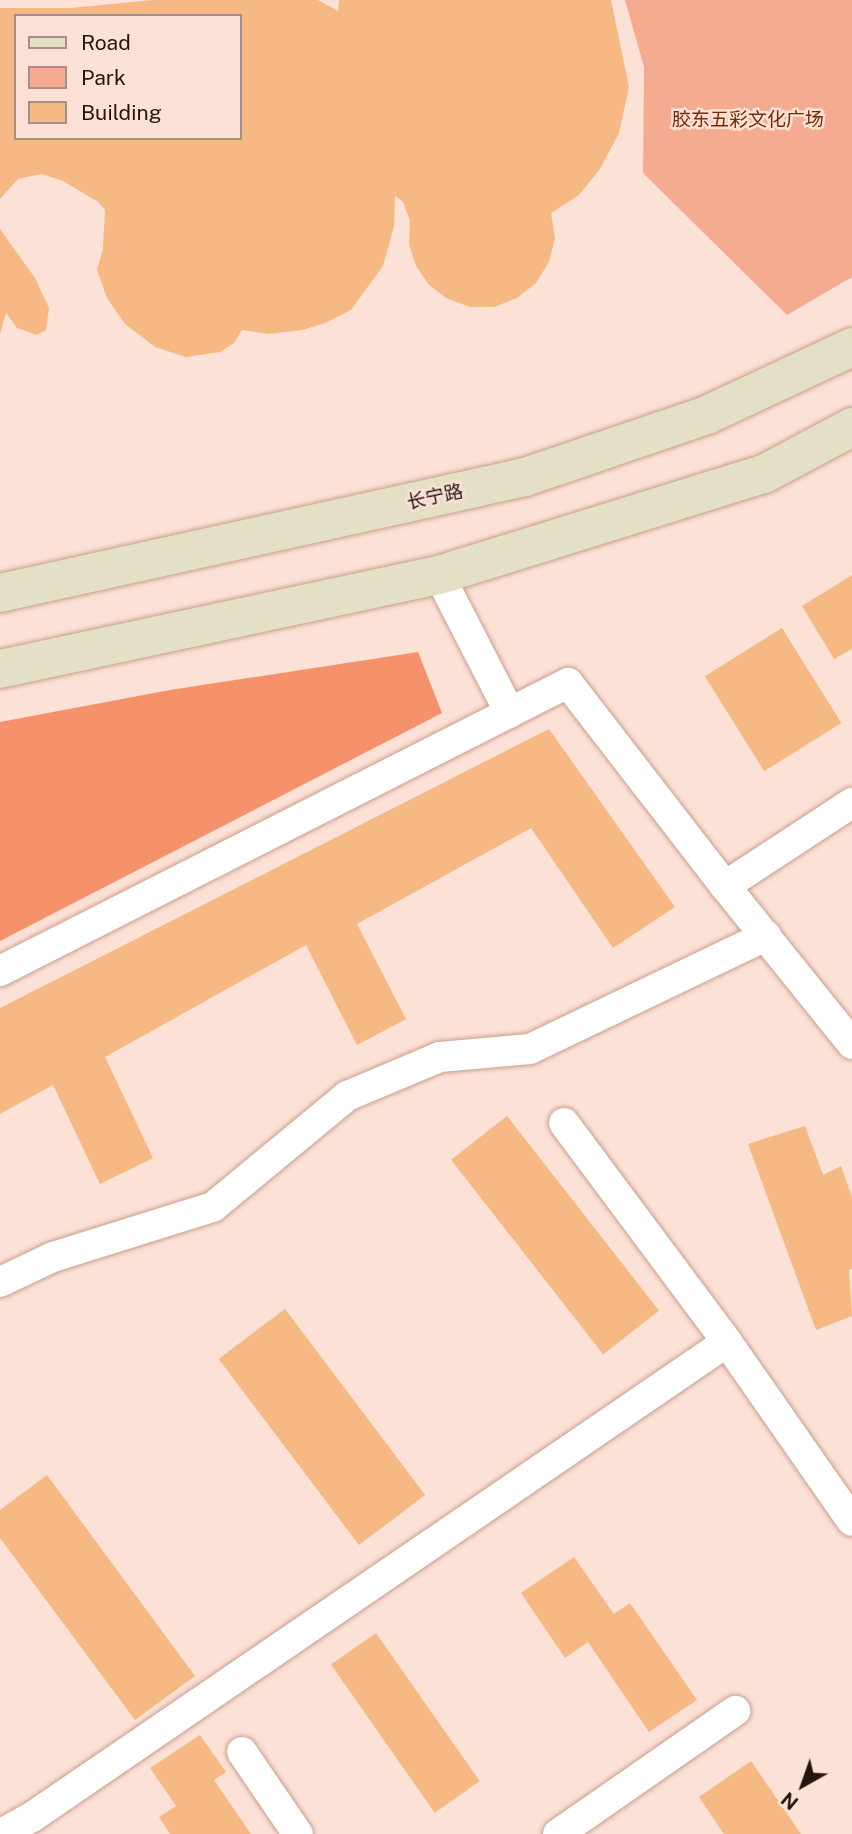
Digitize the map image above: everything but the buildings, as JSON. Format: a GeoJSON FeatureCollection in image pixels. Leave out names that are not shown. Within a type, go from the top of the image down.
{"type":"FeatureCollection","features":[{"type":"Feature","properties":{"kind":"street","name":"长宁路"},"geometry":{"type":"LineString","coordinates":[[0,593],[525,478],[707,415],[852,347]]}},
{"type":"Feature","properties":{"kind":"street"},"geometry":{"type":"LineString","coordinates":[[0,669],[439,575],[764,474],[852,427]]}},
{"type":"Feature","properties":{"kind":"street"},"geometry":{"type":"LineString","coordinates":[[439,575],[510,713]]}},
{"type":"Feature","properties":{"kind":"street"},"geometry":{"type":"LineString","coordinates":[[0,971],[568,683],[725,886],[852,1044]]}},
{"type":"Feature","properties":{"kind":"street"},"geometry":{"type":"LineString","coordinates":[[725,886],[852,803]]}},
{"type":"Feature","properties":{"kind":"street"},"geometry":{"type":"LineString","coordinates":[[0,1283],[52,1257],[213,1207],[347,1096],[440,1057],[530,1049],[766,936]]}},
{"type":"Feature","properties":{"kind":"street"},"geometry":{"type":"LineString","coordinates":[[564,1123],[727,1342],[852,1521]]}},
{"type":"Feature","properties":{"kind":"street"},"geometry":{"type":"LineString","coordinates":[[1,1834],[38,1826],[727,1342]]}},
{"type":"Feature","properties":{"kind":"street"},"geometry":{"type":"LineString","coordinates":[[558,1834],[735,1712]]}},
{"type":"Feature","properties":{"kind":"street"},"geometry":{"type":"LineString","coordinates":[[242,1752],[298,1834]]}},
{"type":"Feature","properties":{"kind":"green space","name":"胶东五彩文化广场"},"geometry":{"type":"Polygon","coordinates":[[[625,0],[852,0],[852,277],[787,315],[643,173],[644,67],[625,0]]]}},
{"type":"Feature","properties":{"kind":"shaded area"},"geometry":{"type":"Polygon","coordinates":[[[418,652],[442,713],[0,941],[0,722],[170,690],[418,652]]]}}]}
